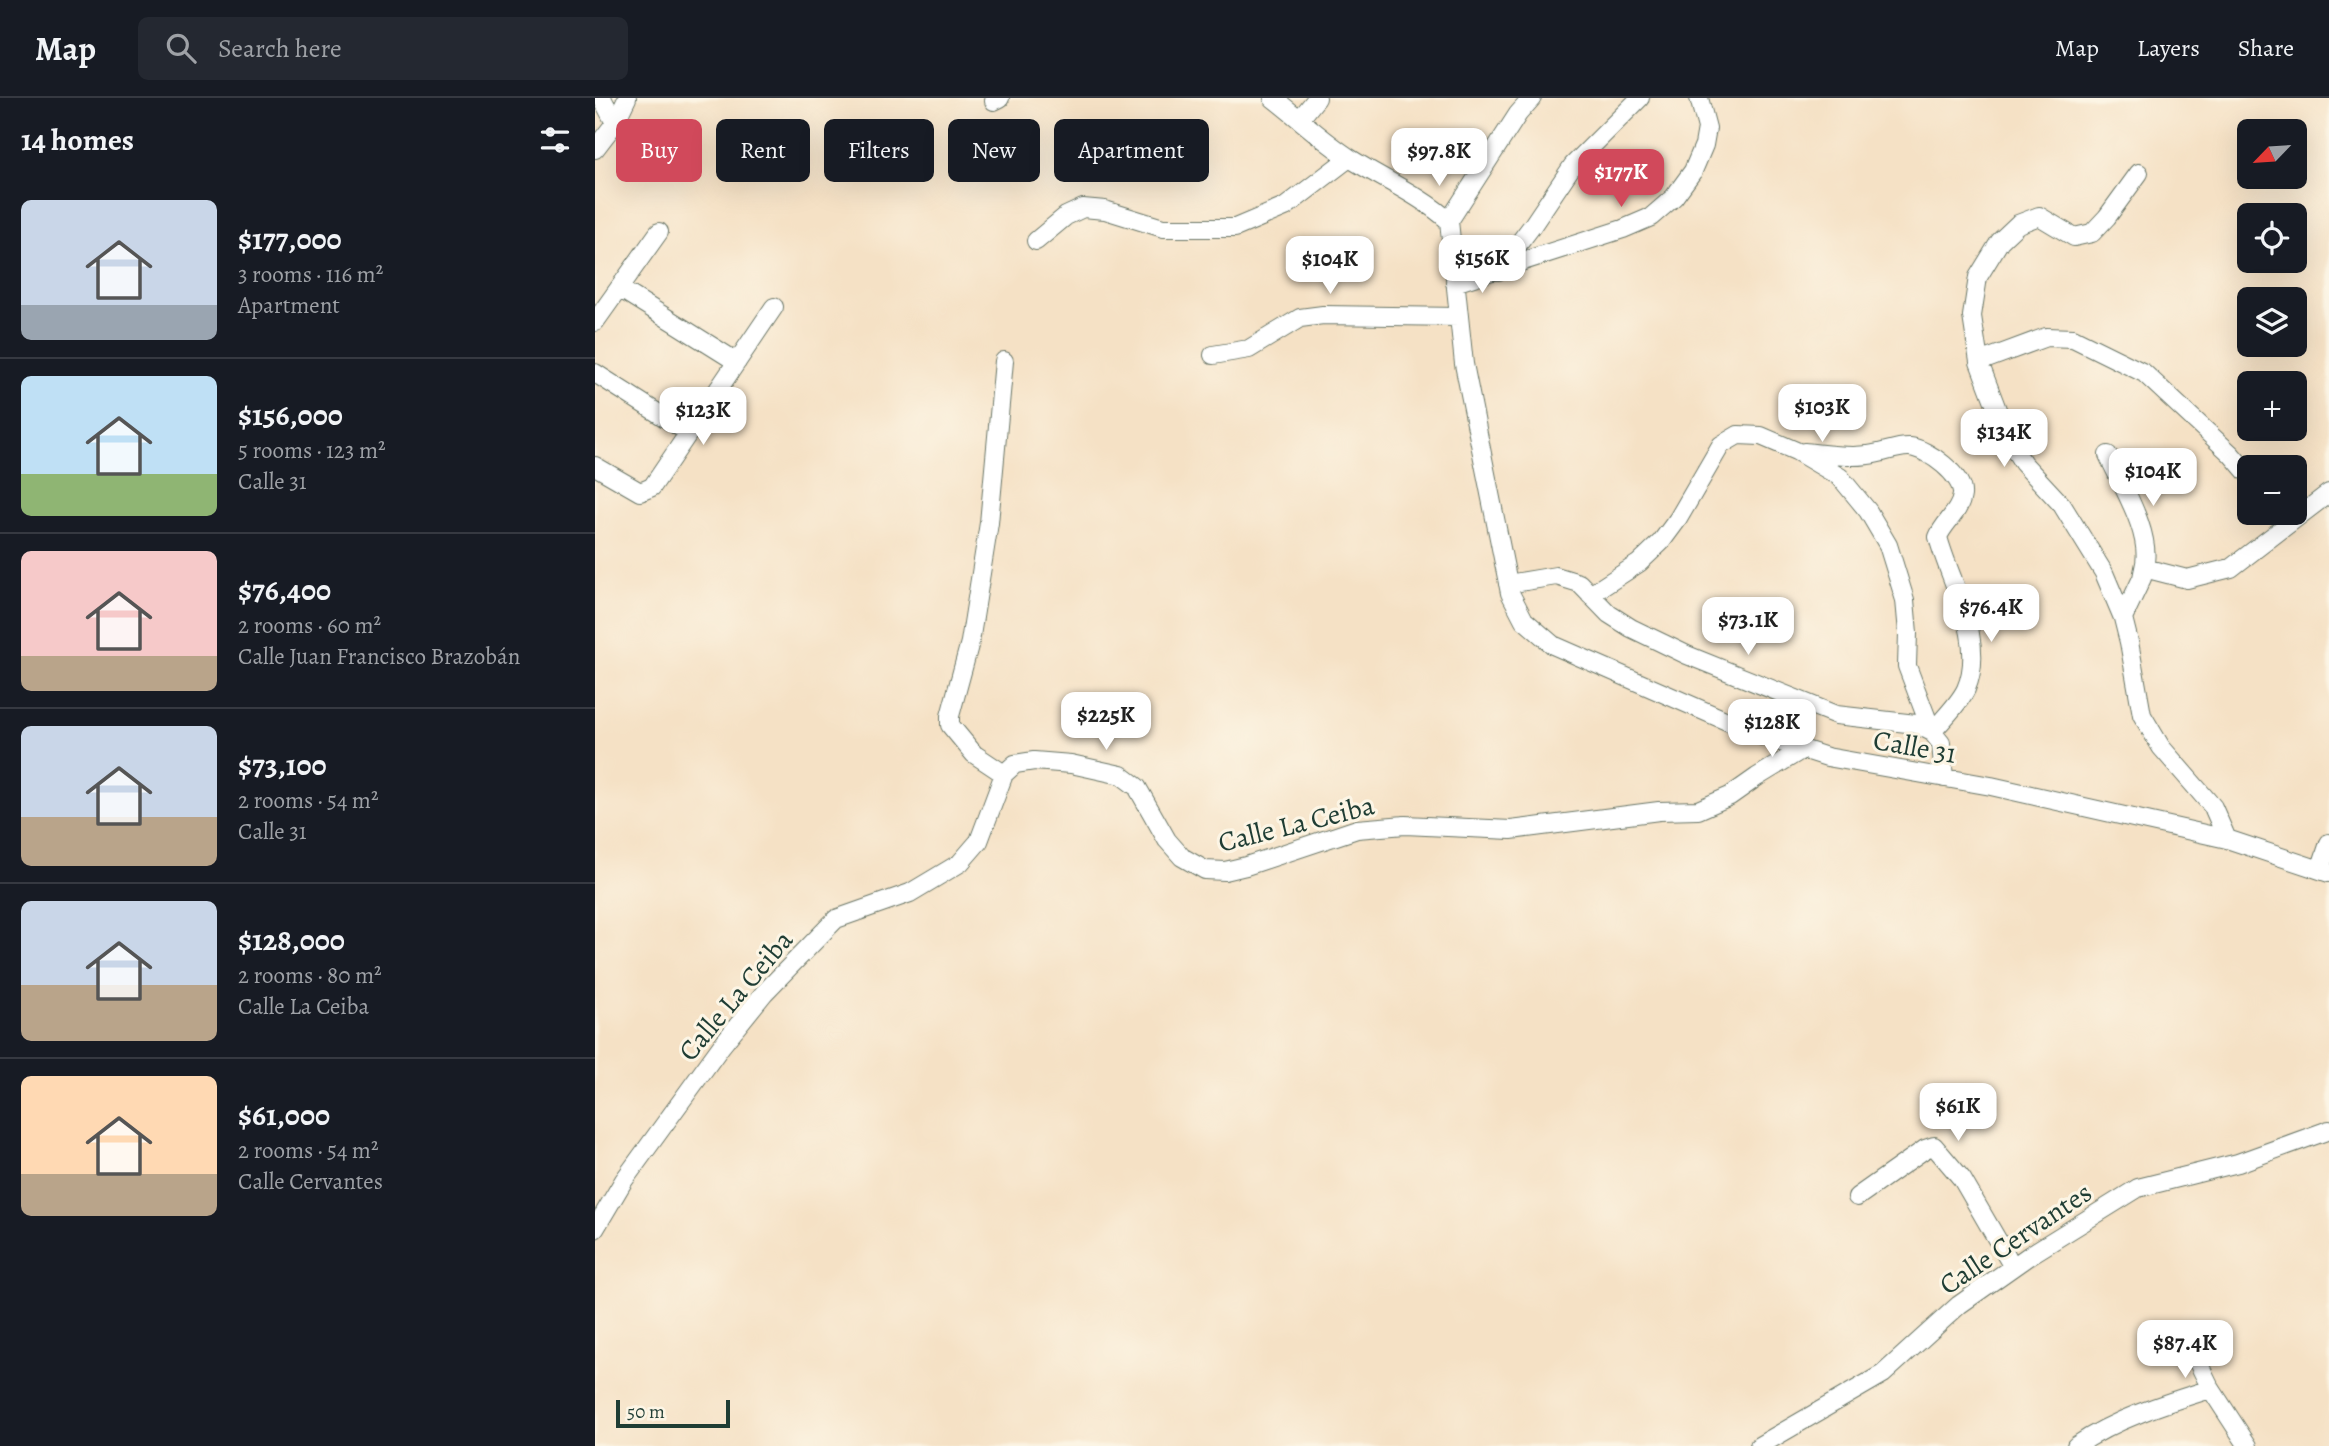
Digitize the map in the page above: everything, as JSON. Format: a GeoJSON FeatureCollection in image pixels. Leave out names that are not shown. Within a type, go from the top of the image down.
{"type":"FeatureCollection","features":[{"type":"Feature","properties":{"kind":"street"},"geometry":{"type":"LineString","coordinates":[[602,98],[615,122]]}},
{"type":"Feature","properties":{"kind":"street"},"geometry":{"type":"LineString","coordinates":[[595,149],[615,122],[627,98]]}},
{"type":"Feature","properties":{"kind":"street"},"geometry":{"type":"LineString","coordinates":[[1273,98],[1349,158],[1435,208],[1449,221],[1518,114],[1532,98]]}},
{"type":"Feature","properties":{"kind":"street"},"geometry":{"type":"LineString","coordinates":[[1300,119],[1317,98]]}},
{"type":"Feature","properties":{"kind":"street"},"geometry":{"type":"LineString","coordinates":[[1498,271],[1573,165],[1640,98]]}},
{"type":"Feature","properties":{"kind":"street"},"geometry":{"type":"LineString","coordinates":[[1455,283],[1623,229],[1651,217],[1674,197],[1693,171],[1704,145],[1707,128],[1699,98]]}},
{"type":"Feature","properties":{"kind":"street"},"geometry":{"type":"LineString","coordinates":[[1036,241],[1066,216],[1083,208],[1105,210],[1163,228],[1235,228],[1285,207],[1349,158]]}},
{"type":"Feature","properties":{"kind":"street"},"geometry":{"type":"LineString","coordinates":[[2139,173],[2092,233],[2074,237],[2039,216],[2018,224],[2000,241],[1978,277],[1972,316],[1979,362],[2010,442],[2023,463],[2062,505],[2104,573],[2123,618],[2142,715],[2161,747],[2213,807],[2227,839]]}},
{"type":"Feature","properties":{"kind":"street","name":"Calle 31"},"geometry":{"type":"LineString","coordinates":[[1449,221],[1464,365],[1510,593],[1524,620],[1553,646],[1759,735],[1827,757],[1991,786],[2227,839],[2325,871]]}},
{"type":"Feature","properties":{"kind":"street"},"geometry":{"type":"LineString","coordinates":[[595,322],[659,232]]}},
{"type":"Feature","properties":{"kind":"street"},"geometry":{"type":"LineString","coordinates":[[619,288],[737,362]]}},
{"type":"Feature","properties":{"kind":"street"},"geometry":{"type":"LineString","coordinates":[[595,466],[640,492],[652,487],[774,307]]}},
{"type":"Feature","properties":{"kind":"street"},"geometry":{"type":"LineString","coordinates":[[1213,355],[1249,349],[1300,318],[1323,315],[1459,317]]}},
{"type":"Feature","properties":{"kind":"street"},"geometry":{"type":"LineString","coordinates":[[1979,362],[2046,337],[2073,338],[2144,373],[2237,461]]}},
{"type":"Feature","properties":{"kind":"street"},"geometry":{"type":"LineString","coordinates":[[1004,361],[989,523],[970,642],[950,716],[950,725],[974,754],[1004,774]]}},
{"type":"Feature","properties":{"kind":"street"},"geometry":{"type":"LineString","coordinates":[[595,373],[689,433]]}},
{"type":"Feature","properties":{"kind":"street"},"geometry":{"type":"LineString","coordinates":[[1590,595],[1639,563],[1661,542],[1678,519],[1721,444],[1738,435],[1761,436],[1796,451],[1840,477],[1868,511],[1888,545],[1905,600],[1907,666],[1932,732],[1941,743],[1944,778]]}},
{"type":"Feature","properties":{"kind":"street"},"geometry":{"type":"LineString","coordinates":[[1796,451],[1837,456],[1868,455],[1908,447],[1923,450],[1961,484],[1961,503],[1938,537],[1962,604],[1972,648],[1972,672],[1965,691],[1932,732]]}},
{"type":"Feature","properties":{"kind":"street"},"geometry":{"type":"LineString","coordinates":[[2108,456],[2140,527],[2147,557],[2142,578],[2123,618]]}},
{"type":"Feature","properties":{"kind":"street"},"geometry":{"type":"LineString","coordinates":[[2307,505],[2329,493]]}},
{"type":"Feature","properties":{"kind":"street"},"geometry":{"type":"LineString","coordinates":[[2144,568],[2187,579],[2231,568],[2277,525]]}},
{"type":"Feature","properties":{"kind":"street"},"geometry":{"type":"LineString","coordinates":[[1509,584],[1556,576],[1579,583],[1609,614],[1631,628],[1687,655],[1836,715],[1916,724],[1932,732]]}},
{"type":"Feature","properties":{"kind":"street","name":"Calle La Ceiba"},"geometry":{"type":"LineString","coordinates":[[595,1229],[624,1180],[722,1045],[764,993],[836,919],[910,892],[960,863],[979,841],[1004,774],[1016,764],[1034,761],[1070,764],[1121,775],[1137,786],[1167,840],[1182,857],[1205,870],[1226,871],[1357,829],[1405,825],[1511,830],[1659,811],[1698,810],[1730,796],[1757,776],[1803,749]]}},
{"type":"Feature","properties":{"kind":"street"},"geometry":{"type":"LineString","coordinates":[[2325,871],[2329,843]]}},
{"type":"Feature","properties":{"kind":"street","name":"Calle Cervantes"},"geometry":{"type":"LineString","coordinates":[[1759,1446],[1883,1374],[1959,1306],[2013,1267],[2138,1188],[2238,1163],[2329,1130]]}},
{"type":"Feature","properties":{"kind":"street"},"geometry":{"type":"LineString","coordinates":[[1857,1197],[1924,1149],[1934,1146],[1962,1179],[2013,1267]]}},
{"type":"Feature","properties":{"kind":"street"},"geometry":{"type":"LineString","coordinates":[[2194,1354],[2211,1389],[2248,1446]]}},
{"type":"Feature","properties":{"kind":"street"},"geometry":{"type":"LineString","coordinates":[[2076,1446],[2091,1436],[2155,1408],[2211,1389]]}}]}
